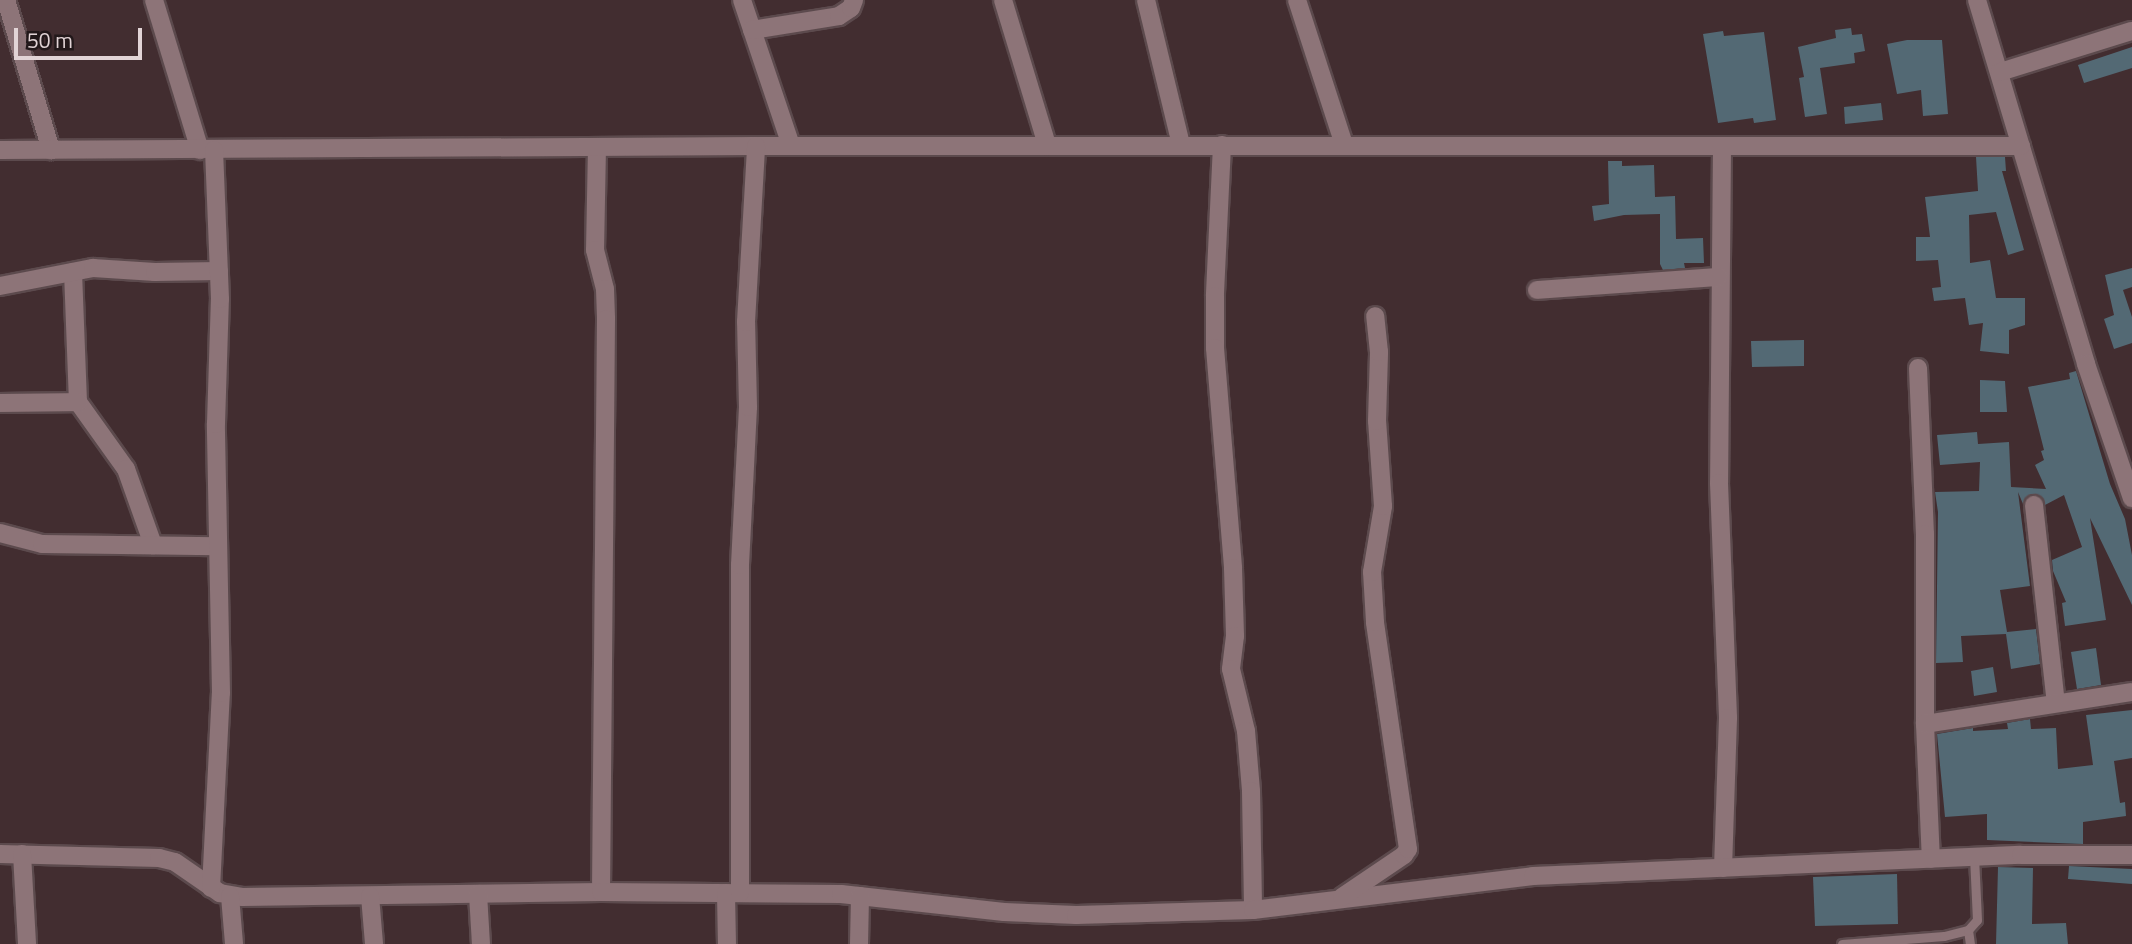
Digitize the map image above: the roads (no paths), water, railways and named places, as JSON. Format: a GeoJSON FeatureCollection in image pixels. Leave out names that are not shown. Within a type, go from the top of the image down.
{"type":"FeatureCollection","features":[{"type":"Feature","properties":{"kind":"street"},"geometry":{"type":"LineString","coordinates":[[6,0],[51,150]]}},
{"type":"Feature","properties":{"kind":"street"},"geometry":{"type":"LineString","coordinates":[[154,0],[207,149],[219,271],[217,546],[222,693],[211,888]]}},
{"type":"Feature","properties":{"kind":"street"},"geometry":{"type":"LineString","coordinates":[[742,0],[791,146]]}},
{"type":"Feature","properties":{"kind":"street"},"geometry":{"type":"LineString","coordinates":[[752,30],[839,16],[851,8],[854,0]]}},
{"type":"Feature","properties":{"kind":"street"},"geometry":{"type":"LineString","coordinates":[[1003,0],[1048,145]]}},
{"type":"Feature","properties":{"kind":"street"},"geometry":{"type":"LineString","coordinates":[[1146,0],[1181,145]]}},
{"type":"Feature","properties":{"kind":"street"},"geometry":{"type":"LineString","coordinates":[[1297,0],[1344,145]]}},
{"type":"Feature","properties":{"kind":"street"},"geometry":{"type":"LineString","coordinates":[[1977,0],[2086,364],[2132,498]]}},
{"type":"Feature","properties":{"kind":"street"},"geometry":{"type":"LineString","coordinates":[[2000,72],[2132,32]]}},
{"type":"Feature","properties":{"kind":"street"},"geometry":{"type":"LineString","coordinates":[[0,150],[1048,145],[2021,146]]}},
{"type":"Feature","properties":{"kind":"street"},"geometry":{"type":"LineString","coordinates":[[1222,145],[1215,270],[1215,348],[1233,568],[1235,636],[1231,670],[1245,731],[1251,790],[1253,910]]}},
{"type":"Feature","properties":{"kind":"street"},"geometry":{"type":"LineString","coordinates":[[727,944],[733,893],[740,565],[748,407],[746,307],[756,146]]}},
{"type":"Feature","properties":{"kind":"street"},"geometry":{"type":"LineString","coordinates":[[597,147],[595,250],[604,280],[606,319],[601,892]]}},
{"type":"Feature","properties":{"kind":"street"},"geometry":{"type":"LineString","coordinates":[[1722,147],[1719,483],[1728,718],[1723,868]]}},
{"type":"Feature","properties":{"kind":"street"},"geometry":{"type":"LineString","coordinates":[[0,286],[116,267],[155,272],[219,271]]}},
{"type":"Feature","properties":{"kind":"street"},"geometry":{"type":"LineString","coordinates":[[73,272],[78,402],[127,469],[153,545]]}},
{"type":"Feature","properties":{"kind":"street"},"geometry":{"type":"LineString","coordinates":[[1537,290],[1719,277]]}},
{"type":"Feature","properties":{"kind":"street"},"geometry":{"type":"LineString","coordinates":[[1339,899],[1404,855],[1408,849],[1378,663],[1373,588],[1373,562],[1384,506],[1377,421],[1379,352],[1375,316]]}},
{"type":"Feature","properties":{"kind":"street"},"geometry":{"type":"LineString","coordinates":[[1918,368],[1925,534],[1925,723],[1931,859]]}},
{"type":"Feature","properties":{"kind":"street"},"geometry":{"type":"LineString","coordinates":[[0,403],[78,402]]}},
{"type":"Feature","properties":{"kind":"street"},"geometry":{"type":"LineString","coordinates":[[2034,505],[2056,703]]}},
{"type":"Feature","properties":{"kind":"street"},"geometry":{"type":"LineString","coordinates":[[0,533],[42,544],[217,546]]}},
{"type":"Feature","properties":{"kind":"street"},"geometry":{"type":"LineString","coordinates":[[1925,723],[2132,692]]}},
{"type":"Feature","properties":{"kind":"street"},"geometry":{"type":"LineString","coordinates":[[0,854],[159,858],[175,862],[211,888],[230,896],[733,893],[860,896],[1004,912],[1076,915],[1253,910],[1533,876],[1974,857],[2132,855]]}},
{"type":"Feature","properties":{"kind":"street"},"geometry":{"type":"LineString","coordinates":[[22,854],[27,944]]}},
{"type":"Feature","properties":{"kind":"street"},"geometry":{"type":"LineString","coordinates":[[478,894],[481,944]]}},
{"type":"Feature","properties":{"kind":"street"},"geometry":{"type":"LineString","coordinates":[[370,895],[374,944]]}},
{"type":"Feature","properties":{"kind":"street"},"geometry":{"type":"LineString","coordinates":[[230,896],[234,944]]}},
{"type":"Feature","properties":{"kind":"street"},"geometry":{"type":"LineString","coordinates":[[859,944],[860,896]]}},
{"type":"Feature","properties":{"kind":"lane"},"geometry":{"type":"LineString","coordinates":[[1842,944],[1944,936],[1968,930],[1977,920],[1974,857]]}},
{"type":"Feature","properties":{"kind":"lane"},"geometry":{"type":"LineString","coordinates":[[1968,930],[1970,944]]}}]}
